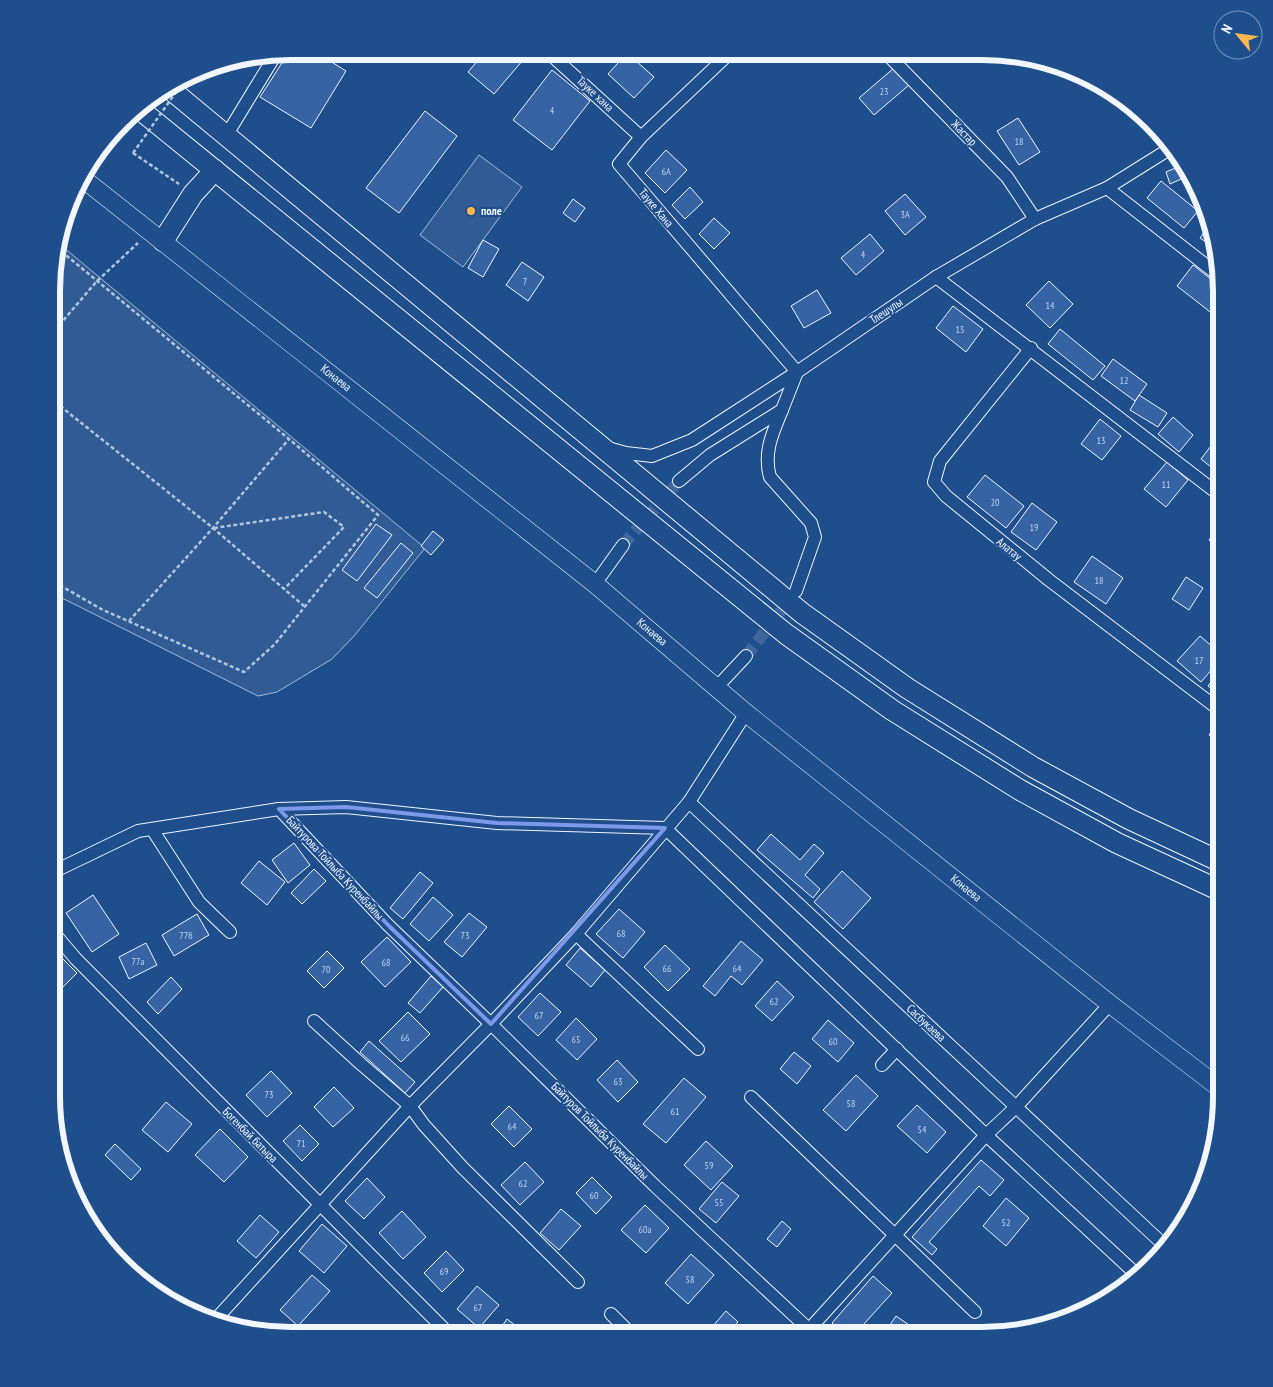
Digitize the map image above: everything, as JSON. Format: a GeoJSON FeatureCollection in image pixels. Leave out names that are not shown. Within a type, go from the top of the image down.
{"type":"FeatureCollection","features":[{"type":"Feature","properties":{"kind":"highway"},"geometry":{"type":"LineString","coordinates":[[178,90],[226,136],[802,613],[907,688],[1033,767],[1129,819],[1213,858]]}},
{"type":"Feature","properties":{"kind":"highway"},"geometry":{"type":"LineString","coordinates":[[144,113],[779,628],[854,683],[892,710],[1020,790],[1117,843],[1213,887]]}},
{"type":"Feature","properties":{"kind":"highway"},"geometry":{"type":"LineString","coordinates":[[157,236],[215,170]]}},
{"type":"Feature","properties":{"kind":"main road","name":"Конаева"},"geometry":{"type":"LineString","coordinates":[[87,182],[595,584],[746,713],[1110,1004],[1213,1083]]}},
{"type":"Feature","properties":{"kind":"street","name":"Тауке хана"},"geometry":{"type":"LineString","coordinates":[[557,60],[641,137]]}},
{"type":"Feature","properties":{"kind":"street","name":"Тауке Хана"},"geometry":{"type":"LineString","coordinates":[[723,60],[641,137],[619,164],[797,372]]}},
{"type":"Feature","properties":{"kind":"street","name":"Жастар"},"geometry":{"type":"LineString","coordinates":[[893,60],[1007,177],[1035,220]]}},
{"type":"Feature","properties":{"kind":"street"},"geometry":{"type":"LineString","coordinates":[[226,136],[272,61]]}},
{"type":"Feature","properties":{"kind":"street","name":"Тлешулы"},"geometry":{"type":"LineString","coordinates":[[599,446],[626,453],[652,456],[692,440],[797,372],[936,277],[1035,220],[1107,188],[1166,151]]}},
{"type":"Feature","properties":{"kind":"street"},"geometry":{"type":"LineString","coordinates":[[1107,188],[1212,270]]}},
{"type":"Feature","properties":{"kind":"street"},"geometry":{"type":"LineString","coordinates":[[936,277],[1031,348],[1213,490]]}},
{"type":"Feature","properties":{"kind":"street","name":"Алатау"},"geometry":{"type":"LineString","coordinates":[[1031,348],[940,462],[934,482],[953,502],[1049,580],[1213,705]]}},
{"type":"Feature","properties":{"kind":"street"},"geometry":{"type":"LineString","coordinates":[[796,591],[815,537],[811,523],[770,476],[768,467],[769,442],[797,372]]}},
{"type":"Feature","properties":{"kind":"street"},"geometry":{"type":"LineString","coordinates":[[678,482],[710,455],[782,410]]}},
{"type":"Feature","properties":{"kind":"street"},"geometry":{"type":"LineString","coordinates":[[595,584],[623,545]]}},
{"type":"Feature","properties":{"kind":"street"},"geometry":{"type":"LineString","coordinates":[[717,687],[746,656]]}},
{"type":"Feature","properties":{"kind":"street"},"geometry":{"type":"LineString","coordinates":[[219,1316],[410,1106],[576,934],[689,802],[746,713]]}},
{"type":"Feature","properties":{"kind":"street","name":"Сасбукаева"},"geometry":{"type":"LineString","coordinates":[[689,802],[1161,1242]]}},
{"type":"Feature","properties":{"kind":"street"},"geometry":{"type":"LineString","coordinates":[[279,809],[346,807],[496,823],[665,828],[986,1136],[1133,1271]]}},
{"type":"Feature","properties":{"kind":"street","name":"Байтурова Тойлыба Куренбайлы"},"geometry":{"type":"LineString","coordinates":[[60,869],[138,831],[279,809],[388,925]]}},
{"type":"Feature","properties":{"kind":"street"},"geometry":{"type":"LineString","coordinates":[[152,829],[199,902],[230,932]]}},
{"type":"Feature","properties":{"kind":"street","name":"Байтуров Тойлыба Куренбайлы"},"geometry":{"type":"LineString","coordinates":[[388,925],[655,1186],[803,1327]]}},
{"type":"Feature","properties":{"kind":"street"},"geometry":{"type":"LineString","coordinates":[[576,934],[698,1049]]}},
{"type":"Feature","properties":{"kind":"street","name":"Богенбай батыра"},"geometry":{"type":"LineString","coordinates":[[60,940],[76,959],[320,1206],[442,1327]]}},
{"type":"Feature","properties":{"kind":"street"},"geometry":{"type":"LineString","coordinates":[[814,1327],[986,1136],[1016,1107],[1110,1004]]}},
{"type":"Feature","properties":{"kind":"street"},"geometry":{"type":"LineString","coordinates":[[314,1021],[410,1106],[424,1125],[462,1167],[578,1282]]}},
{"type":"Feature","properties":{"kind":"street"},"geometry":{"type":"LineString","coordinates":[[882,1065],[896,1049]]}},
{"type":"Feature","properties":{"kind":"street"},"geometry":{"type":"LineString","coordinates":[[751,1097],[975,1312]]}},
{"type":"Feature","properties":{"kind":"street"},"geometry":{"type":"LineString","coordinates":[[611,1314],[624,1327]]}},
{"type":"Feature","properties":{"kind":"path"},"geometry":{"type":"LineString","coordinates":[[171,94],[133,153],[194,194]]}},
{"type":"Feature","properties":{"kind":"path"},"geometry":{"type":"LineString","coordinates":[[60,324],[98,281],[157,236]]}},
{"type":"Feature","properties":{"kind":"path"},"geometry":{"type":"LineString","coordinates":[[60,585],[103,610],[244,672],[275,644],[378,515],[63,253]]}},
{"type":"Feature","properties":{"kind":"path"},"geometry":{"type":"LineString","coordinates":[[60,406],[213,528],[304,606]]}},
{"type":"Feature","properties":{"kind":"path"},"geometry":{"type":"LineString","coordinates":[[129,621],[213,528],[289,439]]}},
{"type":"Feature","properties":{"kind":"path"},"geometry":{"type":"LineString","coordinates":[[213,528],[324,512],[344,527],[284,589]]}},
{"type":"Feature","properties":{"kind":"highlighted area"},"geometry":{"type":"Polygon","coordinates":[[[346,807],[497,823],[665,828],[491,1024],[388,925],[279,809],[346,807]]]}},
{"type":"Feature","properties":{"kind":"shaded area","name":"поле"},"geometry":{"type":"Polygon","coordinates":[[[479,155],[522,187],[463,267],[420,235],[479,155]]]}},
{"type":"Feature","properties":{"kind":"shaded area"},"geometry":{"type":"Polygon","coordinates":[[[64,248],[425,548],[355,635],[332,659],[277,692],[258,696],[60,597],[60,276],[64,248]]]}},
{"type":"Feature","properties":{"kind":"building"},"geometry":{"type":"Polygon","coordinates":[[[284,60],[328,60],[346,71],[311,128],[260,97],[284,60]]]}},
{"type":"Feature","properties":{"kind":"building"},"geometry":{"type":"Polygon","coordinates":[[[478,60],[523,60],[494,94],[468,72],[478,60]]]}},
{"type":"Feature","properties":{"kind":"building"},"geometry":{"type":"Polygon","coordinates":[[[621,60],[635,60],[654,77],[634,98],[608,74],[621,60]]]}},
{"type":"Feature","properties":{"kind":"building"},"geometry":{"type":"Polygon","coordinates":[[[894,68],[909,85],[874,115],[859,98],[894,68]]]}},
{"type":"Feature","properties":{"kind":"building"},"geometry":{"type":"Polygon","coordinates":[[[552,70],[590,101],[552,150],[513,120],[552,70]]]}},
{"type":"Feature","properties":{"kind":"building"},"geometry":{"type":"Polygon","coordinates":[[[425,111],[457,136],[399,213],[366,188],[425,111]]]}},
{"type":"Feature","properties":{"kind":"building"},"geometry":{"type":"Polygon","coordinates":[[[1018,118],[1040,152],[1019,165],[997,131],[1018,118]]]}},
{"type":"Feature","properties":{"kind":"building"},"geometry":{"type":"Polygon","coordinates":[[[666,150],[687,170],[665,193],[645,173],[666,150]]]}},
{"type":"Feature","properties":{"kind":"building"},"geometry":{"type":"Polygon","coordinates":[[[1177,167],[1183,178],[1170,184],[1166,172],[1177,167]]]}},
{"type":"Feature","properties":{"kind":"building"},"geometry":{"type":"Polygon","coordinates":[[[1161,181],[1198,211],[1184,228],[1147,198],[1161,181]]]}},
{"type":"Feature","properties":{"kind":"building"},"geometry":{"type":"Polygon","coordinates":[[[690,187],[703,202],[685,219],[672,205],[690,187]]]}},
{"type":"Feature","properties":{"kind":"building"},"geometry":{"type":"Polygon","coordinates":[[[905,194],[926,217],[905,235],[885,211],[905,194]]]}},
{"type":"Feature","properties":{"kind":"building"},"geometry":{"type":"Polygon","coordinates":[[[573,199],[585,208],[575,222],[563,213],[573,199]]]}},
{"type":"Feature","properties":{"kind":"building"},"geometry":{"type":"Polygon","coordinates":[[[714,218],[730,233],[714,249],[699,234],[714,218]]]}},
{"type":"Feature","properties":{"kind":"building"},"geometry":{"type":"Polygon","coordinates":[[[1205,231],[1208,244],[1200,238],[1205,231]]]}},
{"type":"Feature","properties":{"kind":"building"},"geometry":{"type":"Polygon","coordinates":[[[870,234],[884,251],[856,275],[841,258],[870,234]]]}},
{"type":"Feature","properties":{"kind":"building"},"geometry":{"type":"Polygon","coordinates":[[[483,240],[499,249],[483,277],[468,268],[483,240]]]}},
{"type":"Feature","properties":{"kind":"building"},"geometry":{"type":"Polygon","coordinates":[[[522,262],[544,277],[528,301],[506,285],[522,262]]]}},
{"type":"Feature","properties":{"kind":"building"},"geometry":{"type":"Polygon","coordinates":[[[1193,265],[1213,281],[1213,314],[1177,286],[1193,265]]]}},
{"type":"Feature","properties":{"kind":"building"},"geometry":{"type":"Polygon","coordinates":[[[1049,281],[1073,304],[1050,328],[1026,305],[1049,281]]]}},
{"type":"Feature","properties":{"kind":"building"},"geometry":{"type":"Polygon","coordinates":[[[817,290],[831,313],[804,328],[791,306],[817,290]]]}},
{"type":"Feature","properties":{"kind":"building"},"geometry":{"type":"Polygon","coordinates":[[[953,306],[983,329],[966,352],[936,328],[953,306]]]}},
{"type":"Feature","properties":{"kind":"building"},"geometry":{"type":"Polygon","coordinates":[[[1060,329],[1105,366],[1093,380],[1048,344],[1060,329]]]}},
{"type":"Feature","properties":{"kind":"building"},"geometry":{"type":"Polygon","coordinates":[[[1113,359],[1147,384],[1135,401],[1101,376],[1113,359]]]}},
{"type":"Feature","properties":{"kind":"building"},"geometry":{"type":"Polygon","coordinates":[[[1139,395],[1167,413],[1158,427],[1130,410],[1139,395]]]}},
{"type":"Feature","properties":{"kind":"building"},"geometry":{"type":"Polygon","coordinates":[[[1173,417],[1193,435],[1179,452],[1158,434],[1173,417]]]}},
{"type":"Feature","properties":{"kind":"building"},"geometry":{"type":"Polygon","coordinates":[[[1100,419],[1121,436],[1102,460],[1081,444],[1100,419]]]}},
{"type":"Feature","properties":{"kind":"building"},"geometry":{"type":"Polygon","coordinates":[[[1213,443],[1213,469],[1201,459],[1213,443]]]}},
{"type":"Feature","properties":{"kind":"building"},"geometry":{"type":"Polygon","coordinates":[[[1167,462],[1188,480],[1166,507],[1144,489],[1167,462]]]}},
{"type":"Feature","properties":{"kind":"building"},"geometry":{"type":"Polygon","coordinates":[[[985,475],[1024,506],[1006,528],[967,497],[985,475]]]}},
{"type":"Feature","properties":{"kind":"building"},"geometry":{"type":"Polygon","coordinates":[[[1032,503],[1057,522],[1036,550],[1011,532],[1032,503]]]}},
{"type":"Feature","properties":{"kind":"building"},"geometry":{"type":"Polygon","coordinates":[[[376,524],[392,535],[357,581],[342,570],[376,524]]]}},
{"type":"Feature","properties":{"kind":"building"},"geometry":{"type":"Polygon","coordinates":[[[433,531],[444,540],[431,555],[421,546],[433,531]]]}},
{"type":"Feature","properties":{"kind":"building"},"geometry":{"type":"Polygon","coordinates":[[[1213,535],[1213,543],[1209,540],[1213,535]]]}},
{"type":"Feature","properties":{"kind":"building"},"geometry":{"type":"Polygon","coordinates":[[[401,543],[413,553],[377,598],[364,588],[401,543]]]}},
{"type":"Feature","properties":{"kind":"building"},"geometry":{"type":"Polygon","coordinates":[[[1092,556],[1123,578],[1106,604],[1074,582],[1092,556]]]}},
{"type":"Feature","properties":{"kind":"building"},"geometry":{"type":"Polygon","coordinates":[[[1186,577],[1203,588],[1189,610],[1172,599],[1186,577]]]}},
{"type":"Feature","properties":{"kind":"building"},"geometry":{"type":"Polygon","coordinates":[[[1200,636],[1213,647],[1213,668],[1201,682],[1177,661],[1200,636]]]}},
{"type":"Feature","properties":{"kind":"building"},"geometry":{"type":"Polygon","coordinates":[[[1213,679],[1213,690],[1208,686],[1213,679]]]}},
{"type":"Feature","properties":{"kind":"building"},"geometry":{"type":"Polygon","coordinates":[[[1213,729],[1213,738],[1209,735],[1213,729]]]}},
{"type":"Feature","properties":{"kind":"building"},"geometry":{"type":"Polygon","coordinates":[[[771,834],[800,860],[814,844],[824,853],[805,875],[820,889],[813,898],[757,850],[771,834]]]}},
{"type":"Feature","properties":{"kind":"building"},"geometry":{"type":"Polygon","coordinates":[[[294,843],[310,865],[288,883],[272,860],[294,843]]]}},
{"type":"Feature","properties":{"kind":"building"},"geometry":{"type":"Polygon","coordinates":[[[259,861],[285,882],[267,905],[241,883],[259,861]]]}},
{"type":"Feature","properties":{"kind":"building"},"geometry":{"type":"Polygon","coordinates":[[[314,869],[326,881],[302,904],[291,893],[314,869]]]}},
{"type":"Feature","properties":{"kind":"building"},"geometry":{"type":"Polygon","coordinates":[[[842,871],[871,898],[843,929],[814,902],[842,871]]]}},
{"type":"Feature","properties":{"kind":"building"},"geometry":{"type":"Polygon","coordinates":[[[420,872],[433,883],[403,919],[390,908],[420,872]]]}},
{"type":"Feature","properties":{"kind":"building"},"geometry":{"type":"Polygon","coordinates":[[[93,895],[119,934],[92,952],[66,913],[93,895]]]}},
{"type":"Feature","properties":{"kind":"building"},"geometry":{"type":"Polygon","coordinates":[[[433,897],[453,915],[429,941],[410,924],[433,897]]]}},
{"type":"Feature","properties":{"kind":"building"},"geometry":{"type":"Polygon","coordinates":[[[619,909],[645,932],[623,958],[596,934],[619,909]]]}},
{"type":"Feature","properties":{"kind":"building"},"geometry":{"type":"Polygon","coordinates":[[[469,913],[487,927],[462,957],[444,942],[469,913]]]}},
{"type":"Feature","properties":{"kind":"building"},"geometry":{"type":"Polygon","coordinates":[[[197,914],[209,935],[174,956],[162,935],[197,914]]]}},
{"type":"Feature","properties":{"kind":"building"},"geometry":{"type":"Polygon","coordinates":[[[387,937],[411,962],[385,987],[361,962],[387,937]]]}},
{"type":"Feature","properties":{"kind":"building"},"geometry":{"type":"Polygon","coordinates":[[[741,941],[763,960],[742,985],[731,976],[715,996],[703,986],[741,941]]]}},
{"type":"Feature","properties":{"kind":"building"},"geometry":{"type":"Polygon","coordinates":[[[146,943],[157,965],[129,979],[119,957],[146,943]]]}},
{"type":"Feature","properties":{"kind":"building"},"geometry":{"type":"Polygon","coordinates":[[[665,945],[690,969],[668,991],[644,967],[665,945]]]}},
{"type":"Feature","properties":{"kind":"building"},"geometry":{"type":"Polygon","coordinates":[[[580,948],[605,970],[591,987],[566,965],[580,948]]]}},
{"type":"Feature","properties":{"kind":"building"},"geometry":{"type":"Polygon","coordinates":[[[327,951],[344,968],[324,988],[307,971],[327,951]]]}},
{"type":"Feature","properties":{"kind":"building"},"geometry":{"type":"Polygon","coordinates":[[[60,956],[77,973],[60,990],[60,956]]]}},
{"type":"Feature","properties":{"kind":"building"},"geometry":{"type":"Polygon","coordinates":[[[431,976],[443,987],[420,1013],[408,1003],[431,976]]]}},
{"type":"Feature","properties":{"kind":"building"},"geometry":{"type":"Polygon","coordinates":[[[171,977],[182,989],[158,1014],[147,1002],[171,977]]]}},
{"type":"Feature","properties":{"kind":"building"},"geometry":{"type":"Polygon","coordinates":[[[777,981],[794,997],[772,1021],[755,1006],[777,981]]]}},
{"type":"Feature","properties":{"kind":"building"},"geometry":{"type":"Polygon","coordinates":[[[540,993],[561,1012],[538,1036],[518,1017],[540,993]]]}},
{"type":"Feature","properties":{"kind":"building"},"geometry":{"type":"Polygon","coordinates":[[[408,1012],[430,1034],[401,1062],[379,1041],[408,1012]]]}},
{"type":"Feature","properties":{"kind":"building"},"geometry":{"type":"Polygon","coordinates":[[[576,1018],[597,1039],[577,1060],[556,1040],[576,1018]]]}},
{"type":"Feature","properties":{"kind":"building"},"geometry":{"type":"Polygon","coordinates":[[[828,1020],[854,1043],[838,1062],[812,1039],[828,1020]]]}},
{"type":"Feature","properties":{"kind":"building"},"geometry":{"type":"Polygon","coordinates":[[[369,1041],[415,1082],[405,1093],[360,1052],[369,1041]]]}},
{"type":"Feature","properties":{"kind":"building"},"geometry":{"type":"Polygon","coordinates":[[[794,1052],[811,1066],[797,1084],[780,1069],[794,1052]]]}},
{"type":"Feature","properties":{"kind":"building"},"geometry":{"type":"Polygon","coordinates":[[[617,1060],[638,1082],[618,1102],[597,1080],[617,1060]]]}},
{"type":"Feature","properties":{"kind":"building"},"geometry":{"type":"Polygon","coordinates":[[[271,1071],[292,1093],[267,1117],[246,1095],[271,1071]]]}},
{"type":"Feature","properties":{"kind":"building"},"geometry":{"type":"Polygon","coordinates":[[[856,1075],[878,1096],[846,1131],[823,1110],[856,1075]]]}},
{"type":"Feature","properties":{"kind":"building"},"geometry":{"type":"Polygon","coordinates":[[[684,1078],[706,1097],[666,1143],[643,1124],[684,1078]]]}},
{"type":"Feature","properties":{"kind":"building"},"geometry":{"type":"Polygon","coordinates":[[[334,1087],[354,1108],[333,1127],[314,1107],[334,1087]]]}},
{"type":"Feature","properties":{"kind":"building"},"geometry":{"type":"Polygon","coordinates":[[[166,1102],[192,1124],[168,1152],[142,1130],[166,1102]]]}},
{"type":"Feature","properties":{"kind":"building"},"geometry":{"type":"Polygon","coordinates":[[[917,1105],[946,1132],[927,1153],[897,1126],[917,1105]]]}},
{"type":"Feature","properties":{"kind":"building"},"geometry":{"type":"Polygon","coordinates":[[[509,1106],[532,1129],[514,1147],[491,1124],[509,1106]]]}},
{"type":"Feature","properties":{"kind":"building"},"geometry":{"type":"Polygon","coordinates":[[[300,1125],[319,1144],[302,1161],[283,1141],[300,1125]]]}},
{"type":"Feature","properties":{"kind":"building"},"geometry":{"type":"Polygon","coordinates":[[[220,1129],[248,1157],[224,1182],[195,1155],[220,1129]]]}},
{"type":"Feature","properties":{"kind":"building"},"geometry":{"type":"Polygon","coordinates":[[[706,1141],[733,1166],[711,1190],[684,1165],[706,1141]]]}},
{"type":"Feature","properties":{"kind":"building"},"geometry":{"type":"Polygon","coordinates":[[[115,1144],[141,1169],[131,1180],[105,1155],[115,1144]]]}},
{"type":"Feature","properties":{"kind":"building"},"geometry":{"type":"Polygon","coordinates":[[[981,1160],[1004,1180],[990,1196],[979,1186],[929,1242],[937,1249],[932,1255],[912,1237],[981,1160]]]}},
{"type":"Feature","properties":{"kind":"building"},"geometry":{"type":"Polygon","coordinates":[[[525,1162],[544,1182],[520,1205],[501,1185],[525,1162]]]}},
{"type":"Feature","properties":{"kind":"building"},"geometry":{"type":"Polygon","coordinates":[[[592,1177],[612,1197],[596,1214],[576,1193],[592,1177]]]}},
{"type":"Feature","properties":{"kind":"building"},"geometry":{"type":"Polygon","coordinates":[[[367,1178],[385,1197],[364,1219],[345,1201],[367,1178]]]}},
{"type":"Feature","properties":{"kind":"building"},"geometry":{"type":"Polygon","coordinates":[[[722,1182],[739,1196],[716,1223],[699,1209],[722,1182]]]}},
{"type":"Feature","properties":{"kind":"building"},"geometry":{"type":"Polygon","coordinates":[[[1006,1198],[1029,1218],[1006,1246],[983,1226],[1006,1198]]]}},
{"type":"Feature","properties":{"kind":"building"},"geometry":{"type":"Polygon","coordinates":[[[645,1205],[669,1228],[646,1253],[621,1230],[645,1205]]]}},
{"type":"Feature","properties":{"kind":"building"},"geometry":{"type":"Polygon","coordinates":[[[561,1209],[581,1226],[559,1250],[540,1233],[561,1209]]]}},
{"type":"Feature","properties":{"kind":"building"},"geometry":{"type":"Polygon","coordinates":[[[402,1211],[426,1237],[403,1259],[379,1233],[402,1211]]]}},
{"type":"Feature","properties":{"kind":"building"},"geometry":{"type":"Polygon","coordinates":[[[260,1215],[279,1232],[256,1258],[237,1241],[260,1215]]]}},
{"type":"Feature","properties":{"kind":"building"},"geometry":{"type":"Polygon","coordinates":[[[782,1221],[791,1229],[777,1247],[767,1239],[782,1221]]]}},
{"type":"Feature","properties":{"kind":"building"},"geometry":{"type":"Polygon","coordinates":[[[322,1224],[347,1246],[324,1273],[299,1251],[322,1224]]]}},
{"type":"Feature","properties":{"kind":"building"},"geometry":{"type":"Polygon","coordinates":[[[446,1251],[464,1270],[442,1292],[424,1273],[446,1251]]]}},
{"type":"Feature","properties":{"kind":"building"},"geometry":{"type":"Polygon","coordinates":[[[691,1254],[714,1275],[688,1304],[665,1283],[691,1254]]]}},
{"type":"Feature","properties":{"kind":"building"},"geometry":{"type":"Polygon","coordinates":[[[312,1275],[330,1291],[298,1326],[280,1310],[312,1275]]]}},
{"type":"Feature","properties":{"kind":"building"},"geometry":{"type":"Polygon","coordinates":[[[873,1276],[892,1293],[861,1327],[837,1327],[832,1323],[873,1276]]]}},
{"type":"Feature","properties":{"kind":"building"},"geometry":{"type":"Polygon","coordinates":[[[477,1286],[499,1305],[480,1327],[457,1309],[477,1286]]]}},
{"type":"Feature","properties":{"kind":"building"},"geometry":{"type":"Polygon","coordinates":[[[726,1311],[738,1322],[733,1327],[712,1327],[726,1311]]]}},
{"type":"Feature","properties":{"kind":"building"},"geometry":{"type":"Polygon","coordinates":[[[896,1316],[909,1325],[908,1327],[888,1327],[896,1316]]]}},
{"type":"Feature","properties":{"kind":"building"},"geometry":{"type":"Polygon","coordinates":[[[507,1319],[517,1327],[502,1327],[507,1319]]]}},
{"type":"Feature","properties":{"kind":"tunnel"},"geometry":{"type":"LineString","coordinates":[[623,545],[679,481]]}},
{"type":"Feature","properties":{"kind":"tunnel"},"geometry":{"type":"LineString","coordinates":[[746,656],[792,597]]}},
{"type":"Feature","properties":{"kind":"place","name":"поле"},"geometry":{"type":"Point","coordinates":[471,211]}}]}
